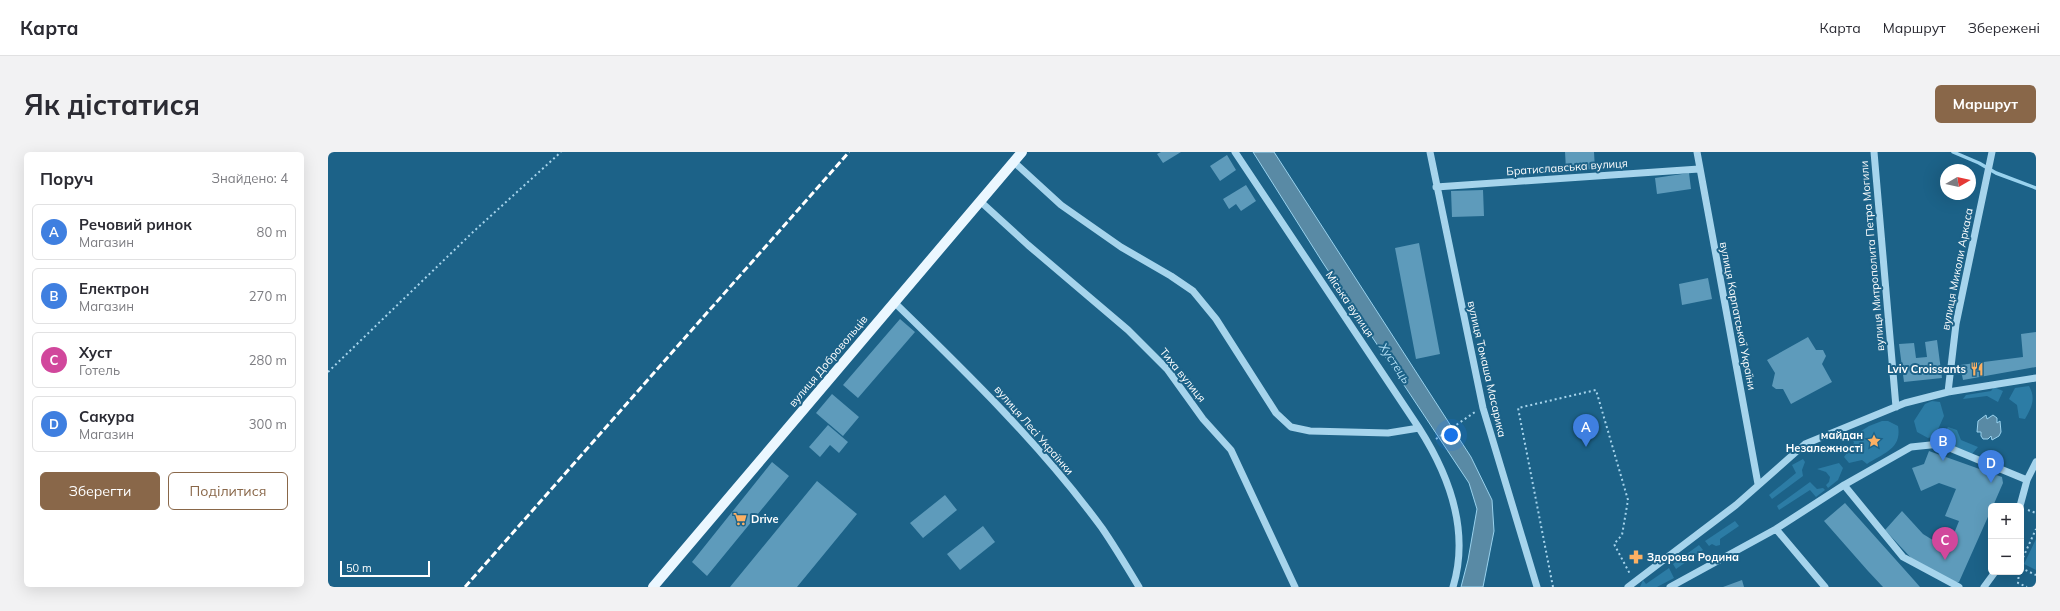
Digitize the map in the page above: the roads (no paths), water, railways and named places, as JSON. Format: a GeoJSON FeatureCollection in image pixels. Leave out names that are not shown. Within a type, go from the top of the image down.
{"type":"FeatureCollection","features":[{"type":"Feature","properties":{"kind":"main road","name":"вулиця Добровольців"},"geometry":{"type":"LineString","coordinates":[[653,587],[1022,152]]}},
{"type":"Feature","properties":{"kind":"street","name":"Міська вулиця"},"geometry":{"type":"LineString","coordinates":[[1235,152],[1419,428],[1444,474],[1454,505],[1459,543],[1453,587]]}},
{"type":"Feature","properties":{"kind":"street","name":"вулиця Томаша Масарика"},"geometry":{"type":"LineString","coordinates":[[1430,152],[1436,187],[1483,408],[1537,587]]}},
{"type":"Feature","properties":{"kind":"street","name":"вулиця Карпатської України"},"geometry":{"type":"LineString","coordinates":[[1697,152],[1758,484]]}},
{"type":"Feature","properties":{"kind":"street","name":"вулиця Митрополита Петра Могили"},"geometry":{"type":"LineString","coordinates":[[1874,152],[1896,407]]}},
{"type":"Feature","properties":{"kind":"street","name":"вулиця Миколи Аркаса"},"geometry":{"type":"LineString","coordinates":[[1948,390],[1956,324],[1992,152]]}},
{"type":"Feature","properties":{"kind":"street"},"geometry":{"type":"LineString","coordinates":[[1014,162],[1061,205],[1121,247],[1193,291],[1216,319],[1276,413],[1291,428],[1310,431],[1388,433],[1419,428]]}},
{"type":"Feature","properties":{"kind":"street","name":"Братиславська вулиця"},"geometry":{"type":"LineString","coordinates":[[1436,187],[1699,169]]}},
{"type":"Feature","properties":{"kind":"street","name":"Тиха вулиця"},"geometry":{"type":"LineString","coordinates":[[981,202],[1028,245],[1128,330],[1167,369],[1203,419],[1231,450],[1295,587]]}},
{"type":"Feature","properties":{"kind":"street","name":"вулиця Лесі Українки"},"geometry":{"type":"LineString","coordinates":[[894,302],[987,393],[1032,442],[1102,528],[1139,587]]}},
{"type":"Feature","properties":{"kind":"street"},"geometry":{"type":"LineString","coordinates":[[1628,587],[1736,504],[1805,444],[1896,407],[1948,390],[2036,378]]}},
{"type":"Feature","properties":{"kind":"street"},"geometry":{"type":"LineString","coordinates":[[1670,587],[1776,529],[1844,485],[1910,447],[1940,444],[2027,480]]}},
{"type":"Feature","properties":{"kind":"street"},"geometry":{"type":"LineString","coordinates":[[2021,503],[2027,480],[2036,462]]}},
{"type":"Feature","properties":{"kind":"street"},"geometry":{"type":"LineString","coordinates":[[1844,485],[1903,557],[1959,587]]}},
{"type":"Feature","properties":{"kind":"street"},"geometry":{"type":"LineString","coordinates":[[1776,529],[1825,587]]}},
{"type":"Feature","properties":{"kind":"street"},"geometry":{"type":"LineString","coordinates":[[1984,587],[1994,575]]}},
{"type":"Feature","properties":{"kind":"water","name":"Хустець"},"geometry":{"type":"Polygon","coordinates":[[[1253,152],[1274,152],[1471,457],[1492,500],[1494,531],[1483,587],[1461,587],[1468,560],[1477,509],[1469,483],[1323,263],[1253,152]]]}},
{"type":"Feature","properties":{"kind":"water"},"geometry":{"type":"Polygon","coordinates":[[[1986,415],[1987,419],[1993,415],[1997,418],[1997,423],[2000,421],[2001,432],[1999,436],[1992,440],[1991,436],[1988,439],[1983,439],[1981,432],[1977,432],[1978,421],[1986,415]]]}},
{"type":"Feature","properties":{"kind":"waterway"},"geometry":{"type":"LineString","coordinates":[[1953,152],[1979,163],[1996,173],[2036,188]]}},
{"type":"Feature","properties":{"kind":"railway"},"geometry":{"type":"LineString","coordinates":[[465,587],[849,152]]}},
{"type":"Feature","properties":{"kind":"place","name":"Lviv Croissants"},"geometry":{"type":"Point","coordinates":[1977,369]}},
{"type":"Feature","properties":{"kind":"place","name":"майдан Незалежності"},"geometry":{"type":"Point","coordinates":[1874,441]}},
{"type":"Feature","properties":{"kind":"place","name":"Речовий ринок"},"geometry":{"type":"Point","coordinates":[1586,447]}},
{"type":"Feature","properties":{"kind":"place","name":"Електрон"},"geometry":{"type":"Point","coordinates":[1943,461]}},
{"type":"Feature","properties":{"kind":"place","name":"Сакура"},"geometry":{"type":"Point","coordinates":[1991,483]}},
{"type":"Feature","properties":{"kind":"place","name":"Drive"},"geometry":{"type":"Point","coordinates":[740,519]}},
{"type":"Feature","properties":{"kind":"place","name":"Здорова Родина"},"geometry":{"type":"Point","coordinates":[1636,557]}},
{"type":"Feature","properties":{"kind":"place","name":"Хуст"},"geometry":{"type":"Point","coordinates":[1945,560]}}]}
